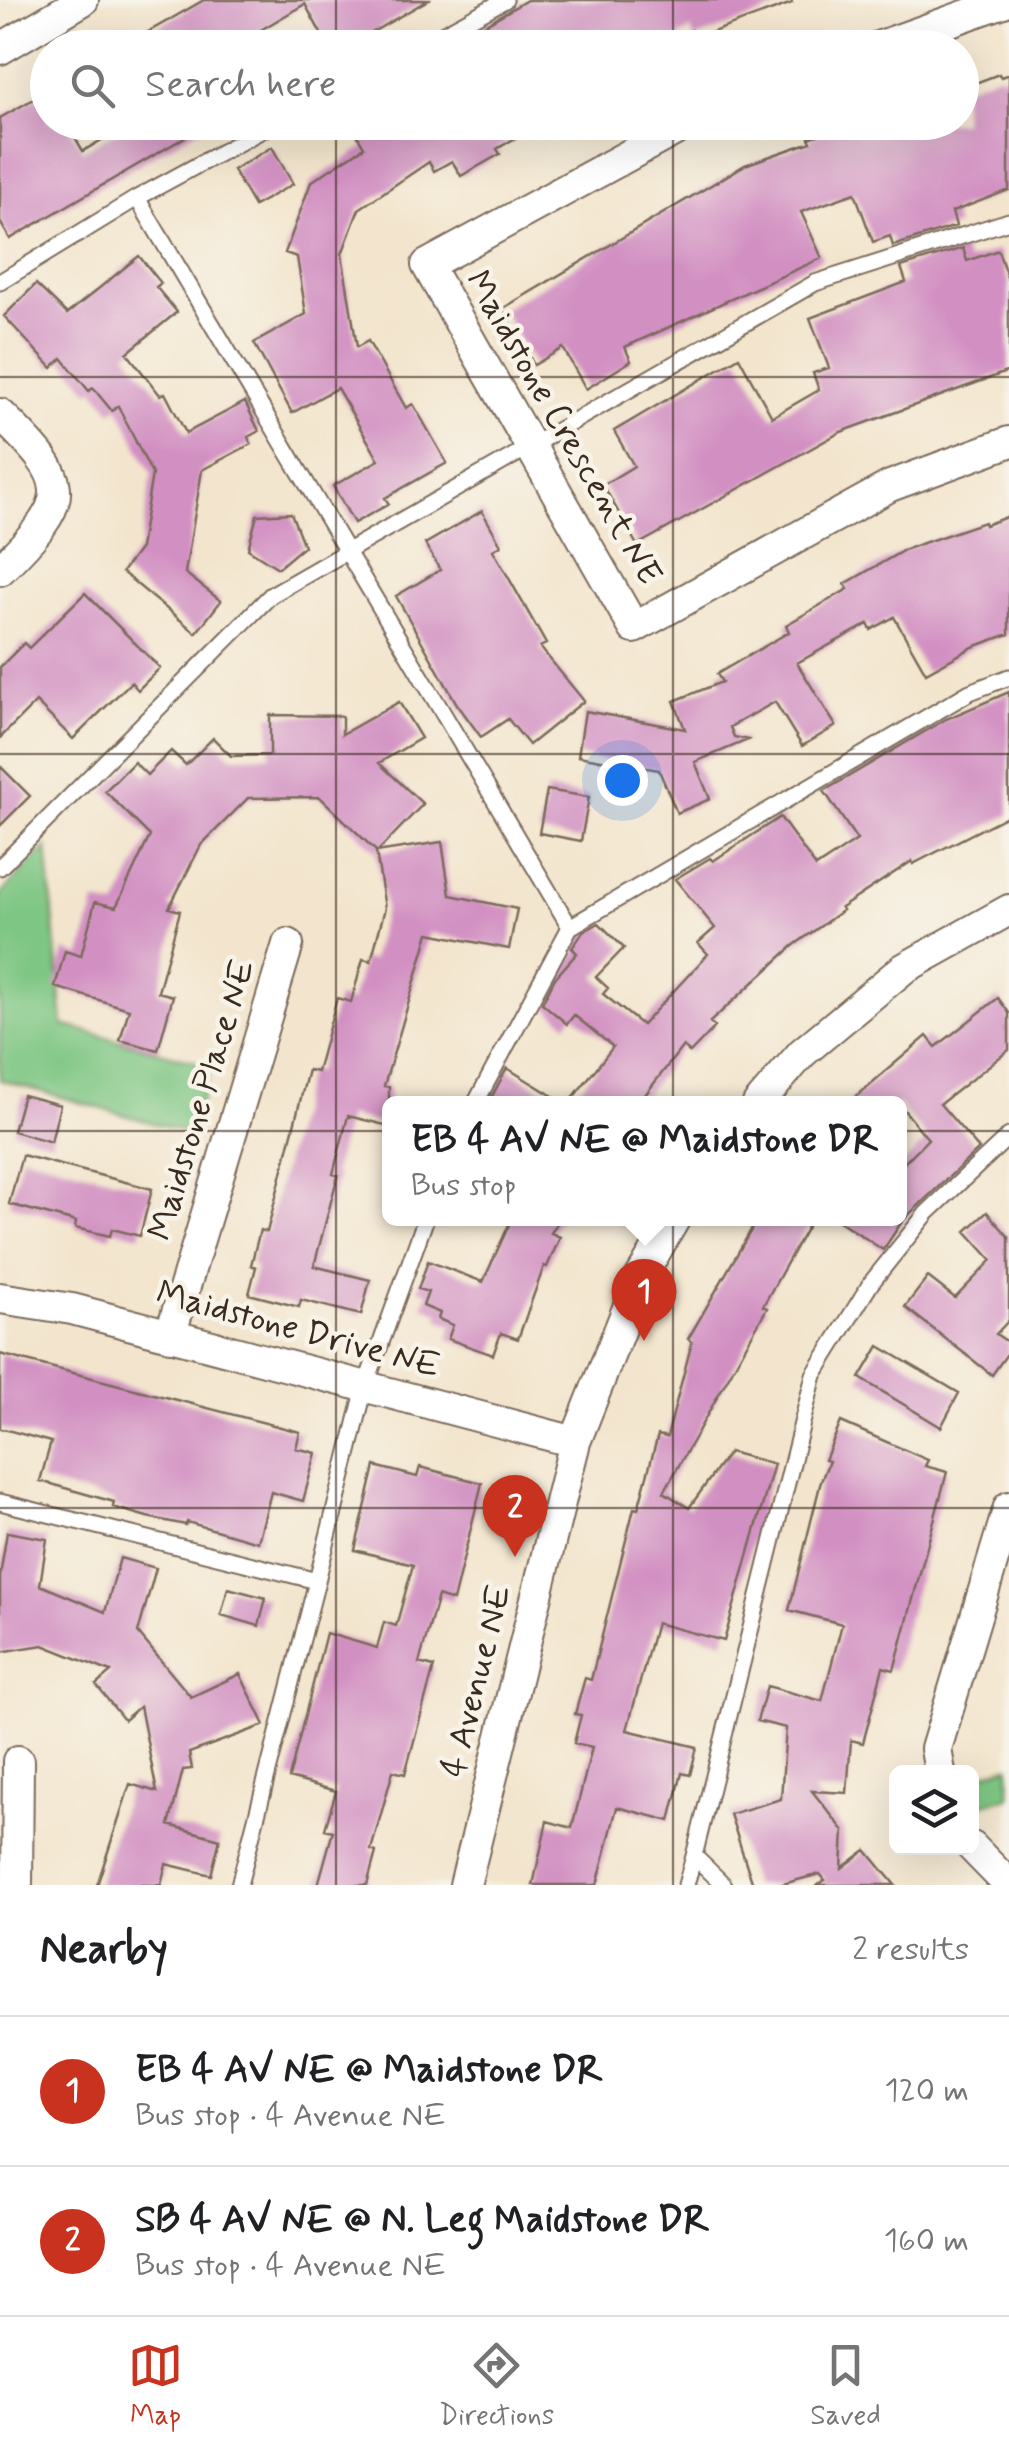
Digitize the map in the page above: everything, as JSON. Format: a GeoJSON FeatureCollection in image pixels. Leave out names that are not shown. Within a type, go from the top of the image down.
{"type":"FeatureCollection","features":[{"type":"Feature","properties":{"kind":"street"},"geometry":{"type":"LineString","coordinates":[[33,30],[84,0]]}},
{"type":"Feature","properties":{"kind":"street"},"geometry":{"type":"LineString","coordinates":[[925,30],[1009,0]]}},
{"type":"Feature","properties":{"kind":"street"},"geometry":{"type":"LineString","coordinates":[[0,49],[30,32]]}},
{"type":"Feature","properties":{"kind":"street","name":"Maidstone Crescent NE"},"geometry":{"type":"LineString","coordinates":[[657,140],[427,265],[634,628],[890,486],[1009,442]]}},
{"type":"Feature","properties":{"kind":"street"},"geometry":{"type":"LineString","coordinates":[[0,414],[39,451],[56,480],[52,508],[34,537],[0,570]]}},
{"type":"Feature","properties":{"kind":"street"},"geometry":{"type":"LineString","coordinates":[[765,1096],[802,1052],[903,969],[1009,910]]}},
{"type":"Feature","properties":{"kind":"street","name":"Maidstone Place NE"},"geometry":{"type":"LineString","coordinates":[[170,1336],[288,944]]}},
{"type":"Feature","properties":{"kind":"street","name":"4 Avenue NE"},"geometry":{"type":"LineString","coordinates":[[464,1885],[575,1442],[640,1278],[670,1226]]}},
{"type":"Feature","properties":{"kind":"street","name":"Maidstone Drive NE"},"geometry":{"type":"LineString","coordinates":[[0,1298],[72,1309],[575,1442]]}},
{"type":"Feature","properties":{"kind":"street"},"geometry":{"type":"LineString","coordinates":[[939,1765],[936,1749],[1009,1507]]}},
{"type":"Feature","properties":{"kind":"street"},"geometry":{"type":"LineString","coordinates":[[17,1885],[18,1761]]}},
{"type":"Feature","properties":{"kind":"street"},"geometry":{"type":"LineString","coordinates":[[979,1855],[1009,1885]]}},
{"type":"Feature","properties":{"kind":"lane"},"geometry":{"type":"LineString","coordinates":[[449,30],[505,0]]}},
{"type":"Feature","properties":{"kind":"lane"},"geometry":{"type":"LineString","coordinates":[[0,282],[137,198],[244,140]]}},
{"type":"Feature","properties":{"kind":"lane"},"geometry":{"type":"LineString","coordinates":[[137,198],[570,928]]}},
{"type":"Feature","properties":{"kind":"lane"},"geometry":{"type":"LineString","coordinates":[[0,867],[271,595],[815,284],[1009,222]]}},
{"type":"Feature","properties":{"kind":"lane"},"geometry":{"type":"LineString","coordinates":[[479,1096],[570,928],[970,692],[1009,677]]}},
{"type":"Feature","properties":{"kind":"lane"},"geometry":{"type":"LineString","coordinates":[[686,1885],[814,1375],[872,1283],[927,1213],[1009,1136]]}},
{"type":"Feature","properties":{"kind":"lane"},"geometry":{"type":"LineString","coordinates":[[240,1885],[365,1387],[423,1226]]}},
{"type":"Feature","properties":{"kind":"lane"},"geometry":{"type":"LineString","coordinates":[[0,1502],[317,1581]]}},
{"type":"Feature","properties":{"kind":"lane"},"geometry":{"type":"LineString","coordinates":[[694,1856],[724,1885]]}},
{"type":"Feature","properties":{"kind":"green space"},"geometry":{"type":"Polygon","coordinates":[[[47,847],[63,1025],[211,1066],[192,1134],[0,1080],[0,895],[47,847]]]}},
{"type":"Feature","properties":{"kind":"green space"},"geometry":{"type":"Polygon","coordinates":[[[1009,1766],[1009,1797],[980,1804],[979,1775],[1009,1766]]]}},
{"type":"Feature","properties":{"kind":"building"},"geometry":{"type":"Polygon","coordinates":[[[204,0],[428,0],[376,30],[319,30],[305,4],[261,30],[152,30],[204,0]]]}},
{"type":"Feature","properties":{"kind":"building"},"geometry":{"type":"Polygon","coordinates":[[[527,0],[792,3],[718,30],[476,30],[527,0]]]}},
{"type":"Feature","properties":{"kind":"building"},"geometry":{"type":"Polygon","coordinates":[[[1009,74],[1009,190],[952,212],[956,226],[893,246],[890,236],[873,242],[855,193],[801,212],[822,258],[625,347],[631,361],[586,389],[563,348],[534,365],[502,309],[745,165],[810,140],[979,140],[979,82],[1009,74]]]}},
{"type":"Feature","properties":{"kind":"building"},"geometry":{"type":"Polygon","coordinates":[[[30,101],[30,140],[77,140],[83,151],[102,140],[180,140],[10,239],[0,222],[0,118],[30,101]]]}},
{"type":"Feature","properties":{"kind":"building"},"geometry":{"type":"Polygon","coordinates":[[[360,140],[512,140],[497,149],[500,154],[461,176],[452,161],[434,171],[429,162],[359,209],[342,254],[357,347],[368,341],[406,408],[413,404],[447,463],[385,498],[389,504],[354,523],[333,486],[379,460],[337,388],[292,413],[254,343],[306,314],[297,257],[285,253],[311,182],[364,147],[360,140]]]}},
{"type":"Feature","properties":{"kind":"building"},"geometry":{"type":"Polygon","coordinates":[[[272,147],[293,184],[254,206],[233,170],[272,147]]]}},
{"type":"Feature","properties":{"kind":"building"},"geometry":{"type":"Polygon","coordinates":[[[963,248],[967,261],[998,250],[1009,283],[1009,371],[841,432],[637,545],[603,485],[634,466],[614,431],[739,357],[772,417],[819,390],[813,373],[829,368],[810,318],[906,282],[901,267],[963,248]]]}},
{"type":"Feature","properties":{"kind":"building"},"geometry":{"type":"Polygon","coordinates":[[[139,256],[161,283],[156,287],[177,312],[127,353],[160,395],[165,393],[186,433],[245,402],[259,431],[248,437],[251,444],[202,470],[185,573],[221,601],[196,633],[122,572],[140,548],[152,474],[118,406],[112,411],[93,388],[89,391],[62,358],[52,368],[4,316],[36,284],[67,314],[139,256]]]}},
{"type":"Feature","properties":{"kind":"building"},"geometry":{"type":"Polygon","coordinates":[[[482,511],[501,545],[493,550],[546,644],[540,647],[584,701],[529,745],[508,719],[481,737],[457,704],[396,596],[440,570],[425,544],[482,511]]]}},
{"type":"Feature","properties":{"kind":"building"},"geometry":{"type":"Polygon","coordinates":[[[291,513],[304,546],[278,568],[248,549],[257,515],[291,513]]]}},
{"type":"Feature","properties":{"kind":"building"},"geometry":{"type":"Polygon","coordinates":[[[1009,516],[1009,634],[973,647],[926,673],[894,617],[871,630],[868,624],[797,663],[836,726],[802,746],[775,702],[730,727],[734,737],[748,740],[695,762],[710,799],[677,813],[659,770],[578,756],[585,711],[685,729],[674,701],[722,682],[717,674],[789,632],[786,625],[848,589],[845,584],[906,549],[1009,516]]]}},
{"type":"Feature","properties":{"kind":"building"},"geometry":{"type":"Polygon","coordinates":[[[85,593],[160,668],[138,690],[131,682],[73,739],[36,702],[0,738],[0,667],[24,643],[29,648],[85,593]]]}},
{"type":"Feature","properties":{"kind":"building"},"geometry":{"type":"Polygon","coordinates":[[[1009,692],[1009,815],[913,864],[912,861],[841,908],[710,1022],[715,1027],[690,1053],[683,1046],[644,1096],[574,1096],[613,1047],[574,1015],[567,1024],[542,1003],[555,978],[577,953],[572,948],[583,932],[599,923],[624,948],[596,977],[608,988],[603,994],[642,1025],[708,954],[698,943],[715,928],[675,879],[710,858],[713,861],[780,817],[816,867],[857,840],[824,791],[946,719],[1009,692]]]}},
{"type":"Feature","properties":{"kind":"building"},"geometry":{"type":"Polygon","coordinates":[[[399,702],[421,738],[379,763],[423,804],[377,852],[320,797],[248,798],[201,845],[169,908],[180,911],[158,992],[173,996],[158,1050],[120,1040],[129,1009],[55,987],[65,951],[81,956],[95,902],[116,907],[150,836],[105,791],[134,762],[147,775],[171,751],[186,765],[213,738],[231,756],[270,755],[270,715],[342,716],[342,734],[399,702]]]}},
{"type":"Feature","properties":{"kind":"building"},"geometry":{"type":"Polygon","coordinates":[[[0,766],[30,796],[0,826],[0,766]]]}},
{"type":"Feature","properties":{"kind":"building"},"geometry":{"type":"Polygon","coordinates":[[[547,790],[589,797],[581,841],[539,833],[547,790]]]}},
{"type":"Feature","properties":{"kind":"building"},"geometry":{"type":"Polygon","coordinates":[[[442,842],[450,895],[517,909],[509,949],[429,933],[384,1086],[389,1087],[389,1096],[382,1096],[382,1124],[348,1116],[333,1174],[338,1175],[314,1266],[370,1280],[361,1315],[301,1300],[299,1307],[249,1294],[260,1230],[267,1232],[308,1070],[317,1072],[337,998],[351,1002],[363,959],[371,961],[385,908],[376,852],[442,842]]]}},
{"type":"Feature","properties":{"kind":"building"},"geometry":{"type":"Polygon","coordinates":[[[998,998],[1009,1013],[1009,1050],[940,1104],[979,1149],[907,1216],[907,1160],[928,1139],[907,1114],[907,1096],[856,1096],[927,1036],[936,1047],[998,998]]]}},
{"type":"Feature","properties":{"kind":"building"},"geometry":{"type":"Polygon","coordinates":[[[507,1068],[553,1096],[492,1096],[507,1068]]]}},
{"type":"Feature","properties":{"kind":"building"},"geometry":{"type":"Polygon","coordinates":[[[23,1095],[60,1105],[51,1142],[13,1131],[23,1095]]]}},
{"type":"Feature","properties":{"kind":"building"},"geometry":{"type":"Polygon","coordinates":[[[22,1155],[152,1189],[140,1236],[112,1229],[110,1236],[75,1228],[76,1222],[9,1204],[22,1155]]]}},
{"type":"Feature","properties":{"kind":"building"},"geometry":{"type":"Polygon","coordinates":[[[987,1212],[1009,1237],[1009,1320],[996,1334],[1009,1343],[1009,1351],[992,1375],[905,1307],[928,1277],[955,1298],[992,1260],[966,1231],[987,1212]]]}},
{"type":"Feature","properties":{"kind":"building"},"geometry":{"type":"Polygon","coordinates":[[[508,1226],[555,1226],[551,1233],[560,1237],[547,1267],[544,1266],[518,1339],[501,1333],[493,1355],[448,1339],[453,1325],[438,1319],[440,1313],[423,1306],[428,1292],[418,1289],[428,1261],[483,1282],[508,1226]]]}},
{"type":"Feature","properties":{"kind":"building"},"geometry":{"type":"Polygon","coordinates":[[[753,1226],[808,1226],[763,1306],[767,1308],[664,1492],[689,1508],[729,1452],[774,1464],[724,1641],[656,1623],[627,1730],[697,1747],[690,1775],[682,1773],[670,1821],[617,1807],[597,1885],[533,1885],[547,1821],[572,1828],[592,1747],[574,1743],[581,1715],[575,1714],[585,1678],[591,1680],[634,1508],[638,1509],[658,1435],[667,1437],[692,1342],[688,1339],[753,1226]]]}},
{"type":"Feature","properties":{"kind":"building"},"geometry":{"type":"Polygon","coordinates":[[[847,1226],[899,1226],[883,1250],[847,1226]]]}},
{"type":"Feature","properties":{"kind":"building"},"geometry":{"type":"Polygon","coordinates":[[[879,1346],[959,1393],[941,1427],[860,1378],[879,1346]]]}},
{"type":"Feature","properties":{"kind":"building"},"geometry":{"type":"Polygon","coordinates":[[[0,1354],[300,1432],[296,1448],[316,1453],[303,1501],[271,1492],[258,1542],[187,1522],[186,1525],[147,1517],[113,1507],[114,1502],[40,1481],[51,1442],[0,1428],[0,1354]]]}},
{"type":"Feature","properties":{"kind":"building"},"geometry":{"type":"Polygon","coordinates":[[[841,1422],[928,1460],[925,1466],[947,1472],[894,1670],[883,1667],[863,1743],[851,1740],[847,1793],[812,1791],[844,1831],[842,1868],[866,1850],[895,1885],[818,1885],[825,1880],[820,1874],[779,1885],[753,1885],[730,1814],[781,1799],[786,1728],[757,1721],[767,1686],[822,1701],[842,1624],[789,1610],[829,1461],[825,1460],[841,1422]]]}},
{"type":"Feature","properties":{"kind":"building"},"geometry":{"type":"Polygon","coordinates":[[[375,1466],[417,1477],[420,1467],[482,1483],[453,1601],[438,1596],[419,1663],[434,1667],[405,1774],[393,1771],[371,1850],[376,1852],[367,1885],[318,1885],[333,1831],[325,1829],[336,1791],[289,1778],[326,1633],[377,1648],[384,1622],[396,1626],[413,1565],[355,1550],[375,1466]]]}},
{"type":"Feature","properties":{"kind":"building"},"geometry":{"type":"Polygon","coordinates":[[[7,1532],[47,1539],[40,1585],[105,1612],[120,1558],[156,1568],[138,1633],[191,1697],[240,1674],[265,1725],[189,1753],[192,1769],[183,1770],[169,1825],[220,1839],[211,1875],[166,1864],[161,1885],[97,1885],[130,1784],[157,1792],[140,1706],[124,1720],[96,1685],[111,1672],[43,1645],[0,1652],[0,1576],[7,1532]]]}},
{"type":"Feature","properties":{"kind":"building"},"geometry":{"type":"Polygon","coordinates":[[[228,1588],[266,1598],[259,1626],[221,1615],[228,1588]]]}},
{"type":"Feature","properties":{"kind":"place","name":"EB 4 AV NE @ Maidstone DR"},"geometry":{"type":"Point","coordinates":[644,1341]}},
{"type":"Feature","properties":{"kind":"place","name":"SB 4 AV NE @ N. Leg Maidstone DR"},"geometry":{"type":"Point","coordinates":[515,1557]}}]}
